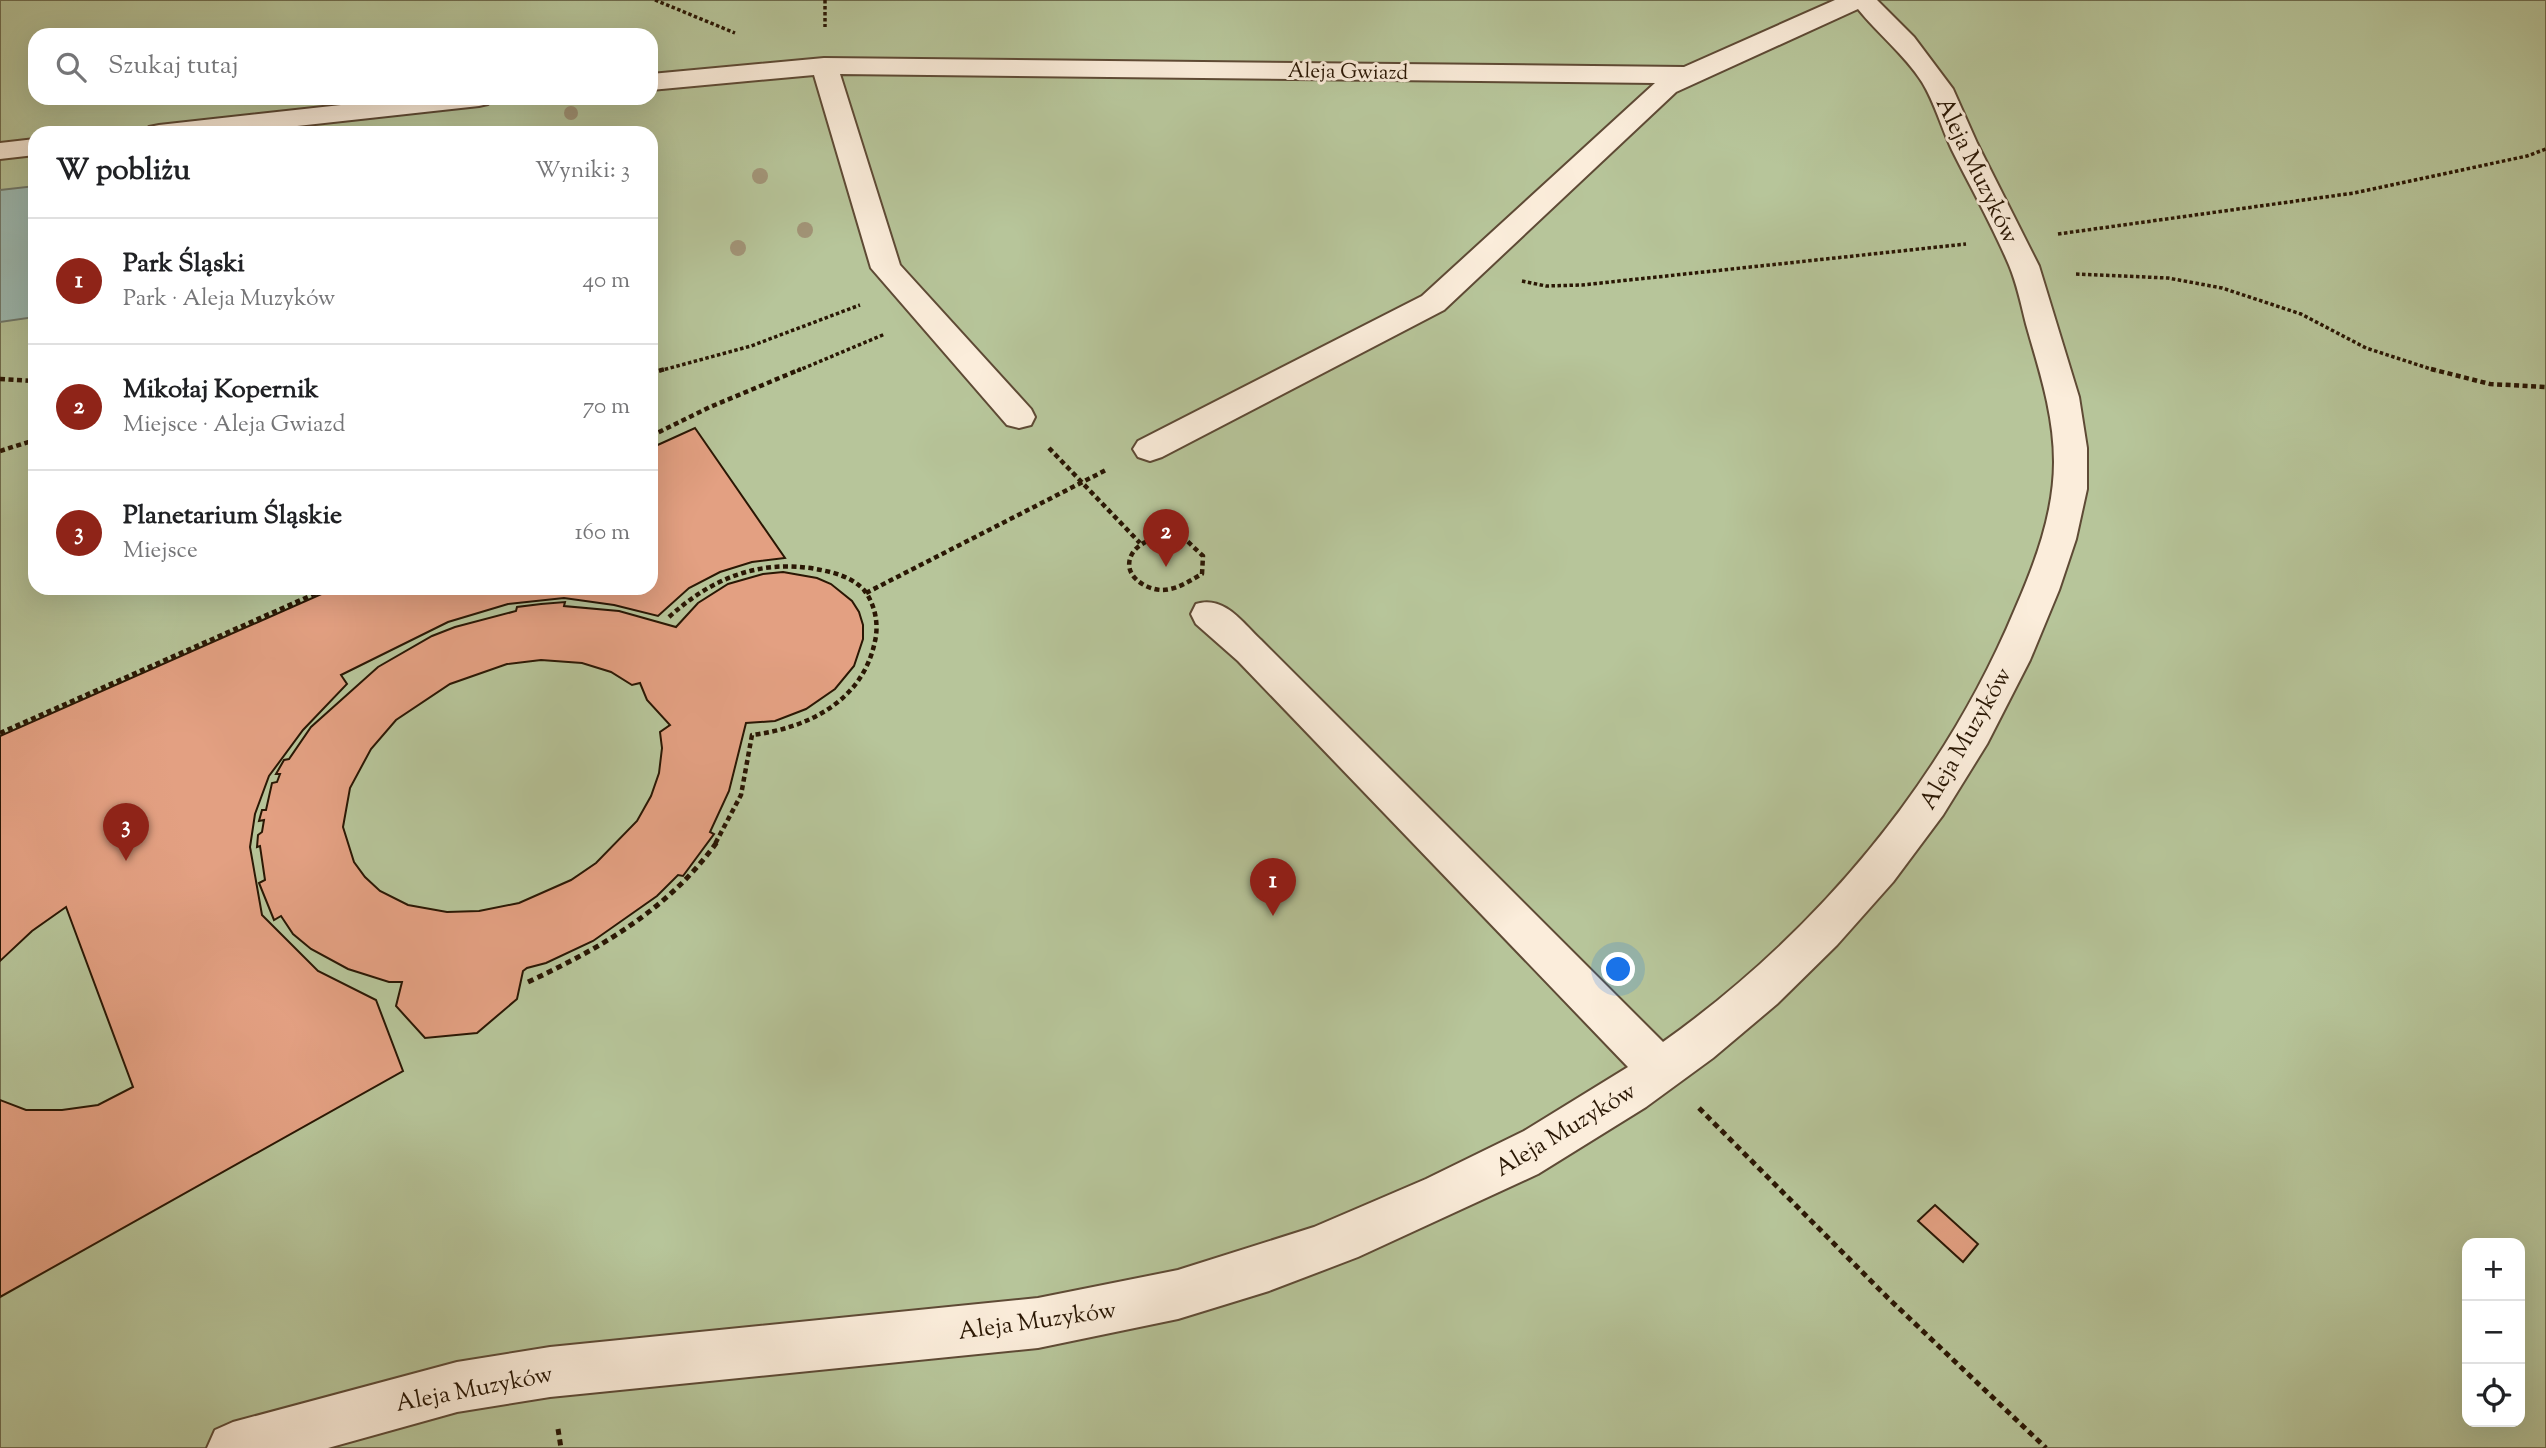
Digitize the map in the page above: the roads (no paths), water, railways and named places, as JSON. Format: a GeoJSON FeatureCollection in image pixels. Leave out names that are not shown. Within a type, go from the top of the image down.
{"type":"FeatureCollection","features":[{"type":"Feature","properties":{"kind":"street","name":"Aleja Gwiazd"},"geometry":{"type":"LineString","coordinates":[[658,81],[824,66],[1688,75],[1856,0]]}},
{"type":"Feature","properties":{"kind":"street","name":"Aleja Muzyków"},"geometry":{"type":"LineString","coordinates":[[233,1448],[457,1387],[550,1372],[1038,1323],[1097,1315],[1217,1285],[1358,1234],[1480,1180],[1562,1135],[1661,1070],[1788,964],[1881,868],[1956,761],[1998,689],[2034,610],[2071,497],[2071,449],[2065,402],[2028,274],[1964,147],[1937,86],[1905,42],[1864,0]]}},
{"type":"Feature","properties":{"kind":"street"},"geometry":{"type":"LineString","coordinates":[[824,66],[886,268],[1019,416]]}},
{"type":"Feature","properties":{"kind":"street"},"geometry":{"type":"LineString","coordinates":[[1150,449],[1433,303],[1667,86],[1688,75]]}},
{"type":"Feature","properties":{"kind":"street"},"geometry":{"type":"LineString","coordinates":[[223,126],[415,105]]}},
{"type":"Feature","properties":{"kind":"street"},"geometry":{"type":"LineString","coordinates":[[0,151],[28,148]]}},
{"type":"Feature","properties":{"kind":"street"},"geometry":{"type":"LineString","coordinates":[[1209,614],[1251,653],[1661,1070]]}},
{"type":"Feature","properties":{"kind":"water"},"geometry":{"type":"Polygon","coordinates":[[[28,187],[28,318],[0,322],[0,190],[28,187]]]}},
{"type":"Feature","properties":{"kind":"place","name":"Mikołaj Kopernik"},"geometry":{"type":"Point","coordinates":[1166,567]}},
{"type":"Feature","properties":{"kind":"place","name":"Planetarium Śląskie"},"geometry":{"type":"Point","coordinates":[126,861]}},
{"type":"Feature","properties":{"kind":"place","name":"Park Śląski"},"geometry":{"type":"Point","coordinates":[1273,916]}}]}
